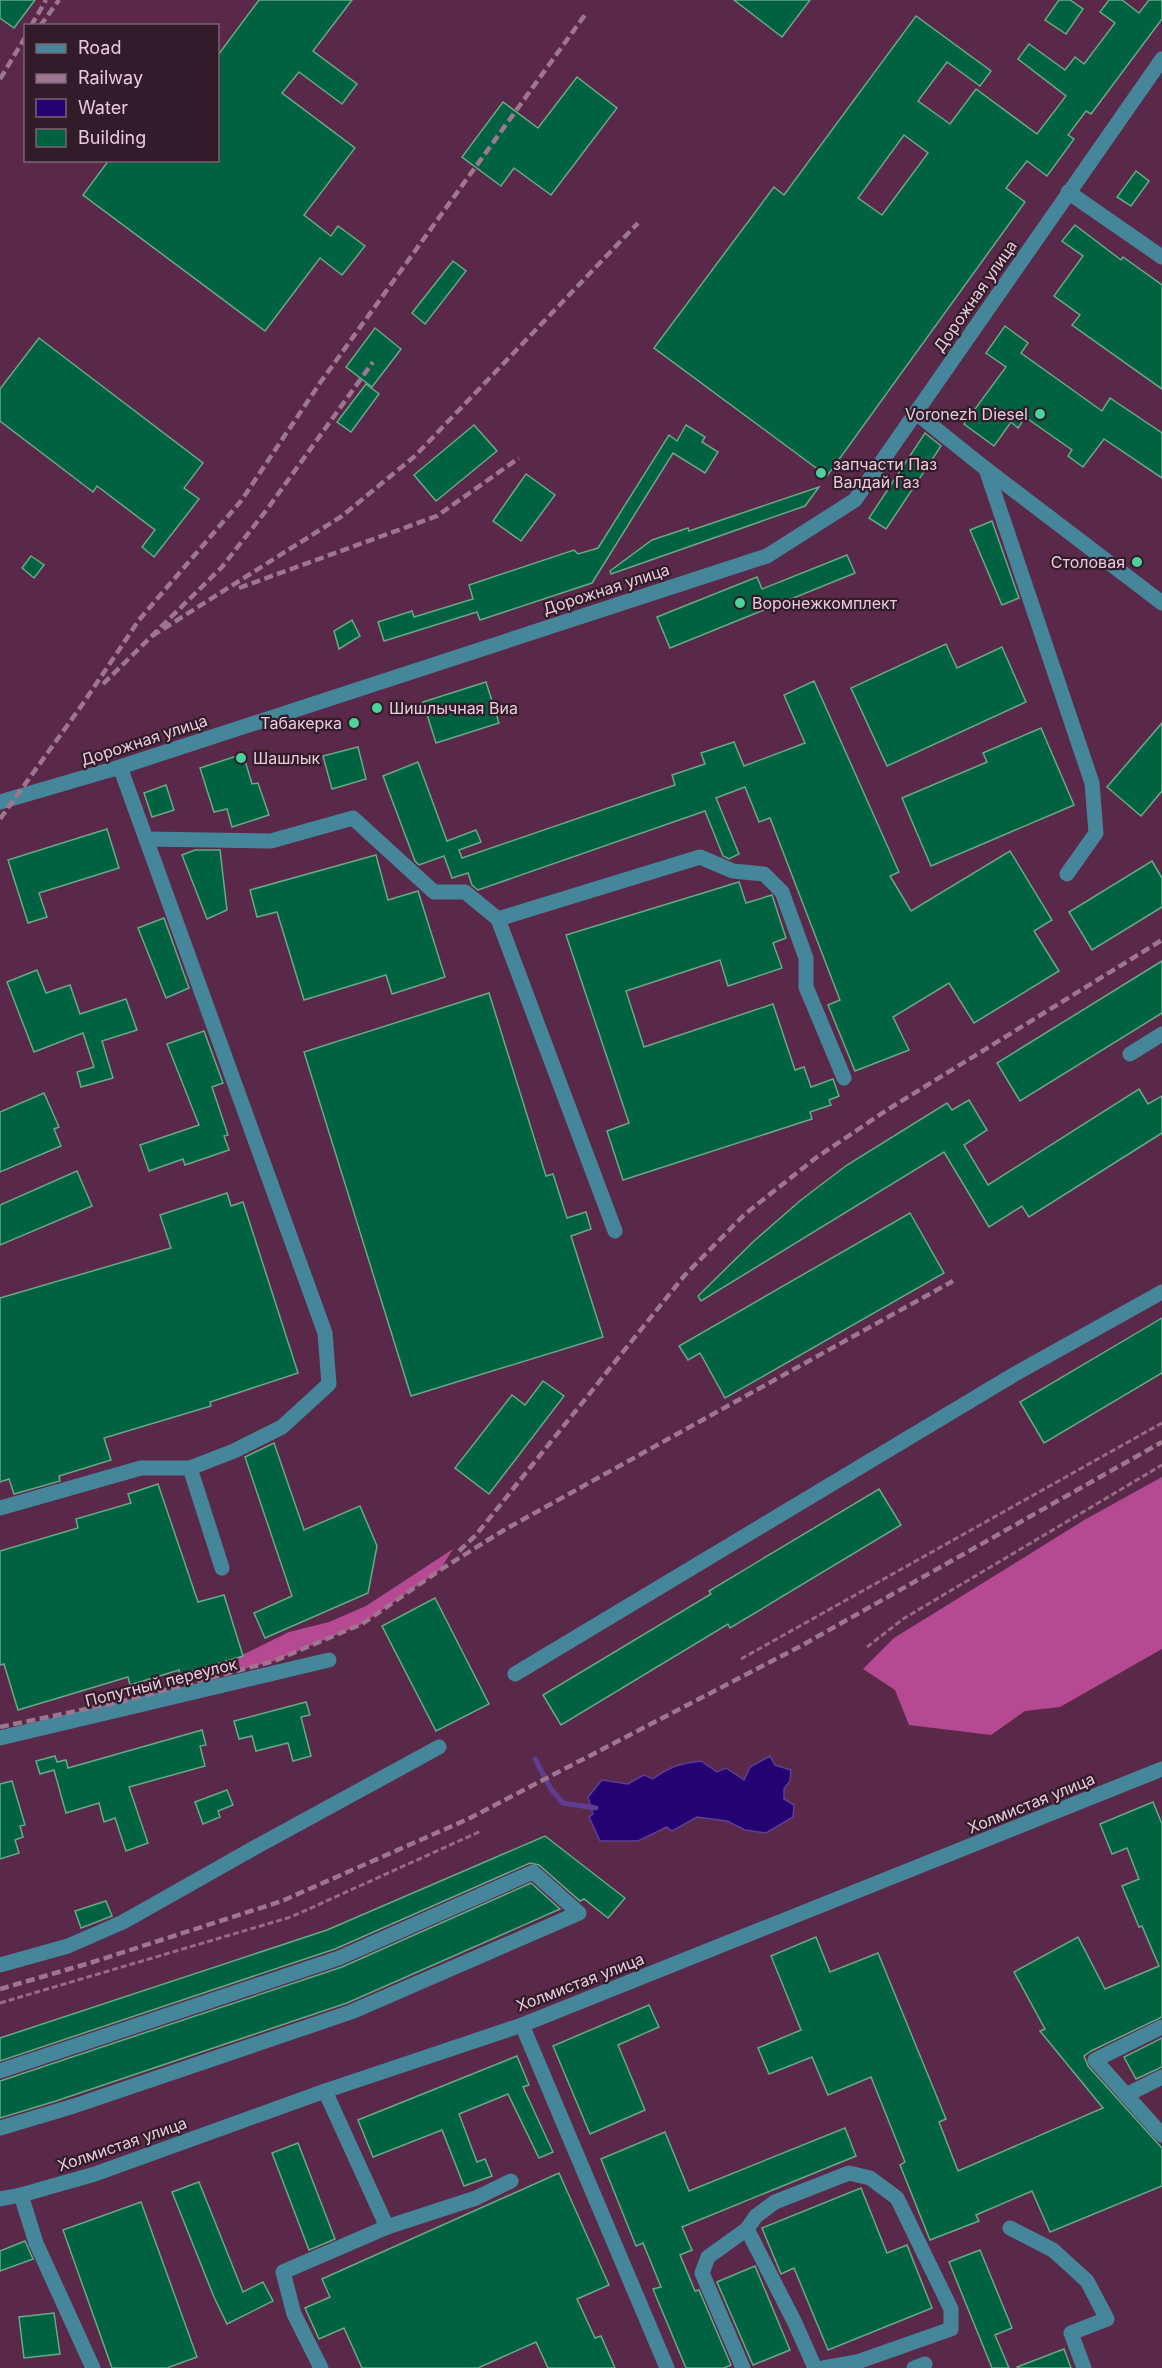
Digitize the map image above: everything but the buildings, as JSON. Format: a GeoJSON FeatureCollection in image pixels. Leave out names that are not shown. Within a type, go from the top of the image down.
{"type":"FeatureCollection","features":[{"type":"Feature","properties":{"kind":"street","name":"Дорожная улица"},"geometry":{"type":"LineString","coordinates":[[0,802],[120,767],[767,556],[855,500],[1162,59]]}},
{"type":"Feature","properties":{"kind":"street"},"geometry":{"type":"LineString","coordinates":[[1068,192],[1162,257]]}},
{"type":"Feature","properties":{"kind":"street"},"geometry":{"type":"LineString","coordinates":[[916,412],[986,469],[1162,603]]}},
{"type":"Feature","properties":{"kind":"street"},"geometry":{"type":"LineString","coordinates":[[986,469],[1092,783],[1096,833],[1067,873]]}},
{"type":"Feature","properties":{"kind":"street"},"geometry":{"type":"LineString","coordinates":[[0,1508],[141,1468],[190,1468],[234,1451],[282,1427],[329,1384],[325,1333],[120,767]]}},
{"type":"Feature","properties":{"kind":"street"},"geometry":{"type":"LineString","coordinates":[[146,838],[270,841],[353,818],[434,892],[465,892],[498,919],[615,1231]]}},
{"type":"Feature","properties":{"kind":"street"},"geometry":{"type":"LineString","coordinates":[[498,919],[700,857],[733,871],[764,874],[782,892],[806,958],[806,987],[844,1078]]}},
{"type":"Feature","properties":{"kind":"street"},"geometry":{"type":"LineString","coordinates":[[1130,1054],[1162,1034]]}},
{"type":"Feature","properties":{"kind":"street"},"geometry":{"type":"LineString","coordinates":[[515,1674],[1015,1374],[1162,1292]]}},
{"type":"Feature","properties":{"kind":"street"},"geometry":{"type":"LineString","coordinates":[[190,1468],[222,1568]]}},
{"type":"Feature","properties":{"kind":"street","name":"Попутный переулок"},"geometry":{"type":"LineString","coordinates":[[0,1738],[329,1660]]}},
{"type":"Feature","properties":{"kind":"street"},"geometry":{"type":"LineString","coordinates":[[0,1965],[68,1946],[123,1922],[439,1747]]}},
{"type":"Feature","properties":{"kind":"street","name":"Холмистая улица"},"geometry":{"type":"LineString","coordinates":[[0,2199],[95,2174],[325,2091],[522,2025],[1162,1769]]}},
{"type":"Feature","properties":{"kind":"street"},"geometry":{"type":"LineString","coordinates":[[0,2071],[339,1958],[533,1872],[579,1913],[351,2012],[74,2106],[0,2128]]}},
{"type":"Feature","properties":{"kind":"street"},"geometry":{"type":"LineString","coordinates":[[522,2025],[668,2368]]}},
{"type":"Feature","properties":{"kind":"street"},"geometry":{"type":"LineString","coordinates":[[1162,2027],[1095,2060],[1162,2135]]}},
{"type":"Feature","properties":{"kind":"street"},"geometry":{"type":"LineString","coordinates":[[1126,2095],[1162,2077]]}},
{"type":"Feature","properties":{"kind":"street"},"geometry":{"type":"LineString","coordinates":[[325,2091],[387,2227]]}},
{"type":"Feature","properties":{"kind":"street"},"geometry":{"type":"LineString","coordinates":[[743,2368],[702,2273],[708,2257],[747,2229],[756,2216],[775,2202],[849,2173],[870,2178],[897,2198],[951,2309],[951,2329],[857,2362],[823,2368]]}},
{"type":"Feature","properties":{"kind":"street"},"geometry":{"type":"LineString","coordinates":[[321,2368],[294,2314],[283,2272],[387,2227],[476,2198],[511,2181]]}},
{"type":"Feature","properties":{"kind":"street"},"geometry":{"type":"LineString","coordinates":[[21,2195],[36,2243],[93,2368]]}},
{"type":"Feature","properties":{"kind":"street"},"geometry":{"type":"LineString","coordinates":[[1010,2228],[1053,2250],[1088,2281],[1107,2319],[1071,2333],[1084,2368]]}},
{"type":"Feature","properties":{"kind":"street"},"geometry":{"type":"LineString","coordinates":[[747,2229],[795,2323],[815,2368]]}},
{"type":"Feature","properties":{"kind":"path"},"geometry":{"type":"LineString","coordinates":[[741,1659],[1162,1423]]}},
{"type":"Feature","properties":{"kind":"path"},"geometry":{"type":"LineString","coordinates":[[867,1647],[903,1619],[1162,1465]]}},
{"type":"Feature","properties":{"kind":"path"},"geometry":{"type":"LineString","coordinates":[[0,2004],[291,1917],[481,1831]]}},
{"type":"Feature","properties":{"kind":"shaded area"},"geometry":{"type":"Polygon","coordinates":[[[1162,1477],[1162,1649],[1060,1707],[1025,1711],[991,1735],[909,1725],[895,1690],[863,1669],[894,1638],[1086,1519],[1162,1477]]]}},
{"type":"Feature","properties":{"kind":"shaded area"},"geometry":{"type":"Polygon","coordinates":[[[453,1549],[440,1570],[362,1624],[274,1661],[240,1670],[238,1657],[289,1632],[329,1622],[366,1606],[453,1549]]]}},
{"type":"Feature","properties":{"kind":"water"},"geometry":{"type":"Polygon","coordinates":[[[770,1756],[775,1765],[791,1770],[790,1781],[784,1789],[784,1799],[794,1805],[793,1817],[766,1833],[745,1830],[727,1821],[697,1817],[672,1831],[667,1827],[638,1841],[600,1841],[589,1817],[593,1814],[588,1797],[602,1780],[628,1784],[644,1775],[653,1779],[676,1766],[701,1761],[717,1772],[726,1768],[744,1780],[750,1767],[770,1756]]]}},
{"type":"Feature","properties":{"kind":"waterway"},"geometry":{"type":"LineString","coordinates":[[535,1759],[551,1789],[563,1803],[596,1808]]}},
{"type":"Feature","properties":{"kind":"railway"},"geometry":{"type":"LineString","coordinates":[[32,24],[46,0]]}},
{"type":"Feature","properties":{"kind":"railway"},"geometry":{"type":"LineString","coordinates":[[41,24],[59,0]]}},
{"type":"Feature","properties":{"kind":"railway"},"geometry":{"type":"LineString","coordinates":[[0,819],[82,705],[139,620],[241,501],[320,383],[587,12]]}},
{"type":"Feature","properties":{"kind":"railway"},"geometry":{"type":"LineString","coordinates":[[0,79],[24,39]]}},
{"type":"Feature","properties":{"kind":"railway"},"geometry":{"type":"LineString","coordinates":[[152,636],[342,516],[415,456],[638,223]]}},
{"type":"Feature","properties":{"kind":"railway"},"geometry":{"type":"LineString","coordinates":[[103,684],[222,567],[268,508],[373,362]]}},
{"type":"Feature","properties":{"kind":"railway"},"geometry":{"type":"LineString","coordinates":[[239,588],[437,516],[519,458]]}},
{"type":"Feature","properties":{"kind":"railway"},"geometry":{"type":"LineString","coordinates":[[459,1551],[476,1535],[684,1276],[745,1214],[817,1157],[887,1110],[1162,940]]}},
{"type":"Feature","properties":{"kind":"railway"},"geometry":{"type":"LineString","coordinates":[[0,1727],[120,1702],[274,1661],[362,1624],[440,1570],[504,1530],[953,1281]]}},
{"type":"Feature","properties":{"kind":"railway"},"geometry":{"type":"LineString","coordinates":[[0,1989],[90,1963],[282,1901],[468,1819],[799,1647],[1162,1442]]}},
{"type":"Feature","properties":{"kind":"place","name":"Voronezh Diesel"},"geometry":{"type":"Point","coordinates":[1040,414]}},
{"type":"Feature","properties":{"kind":"place","name":"запчасти Паз Валдай Газ"},"geometry":{"type":"Point","coordinates":[821,473]}},
{"type":"Feature","properties":{"kind":"place","name":"Столовая"},"geometry":{"type":"Point","coordinates":[1137,562]}},
{"type":"Feature","properties":{"kind":"place","name":"Воронежкомплект"},"geometry":{"type":"Point","coordinates":[740,603]}},
{"type":"Feature","properties":{"kind":"place","name":"Шишлычная Виа"},"geometry":{"type":"Point","coordinates":[377,708]}},
{"type":"Feature","properties":{"kind":"place","name":"Табакерка"},"geometry":{"type":"Point","coordinates":[354,723]}},
{"type":"Feature","properties":{"kind":"place","name":"Шашлык"},"geometry":{"type":"Point","coordinates":[241,758]}}]}
